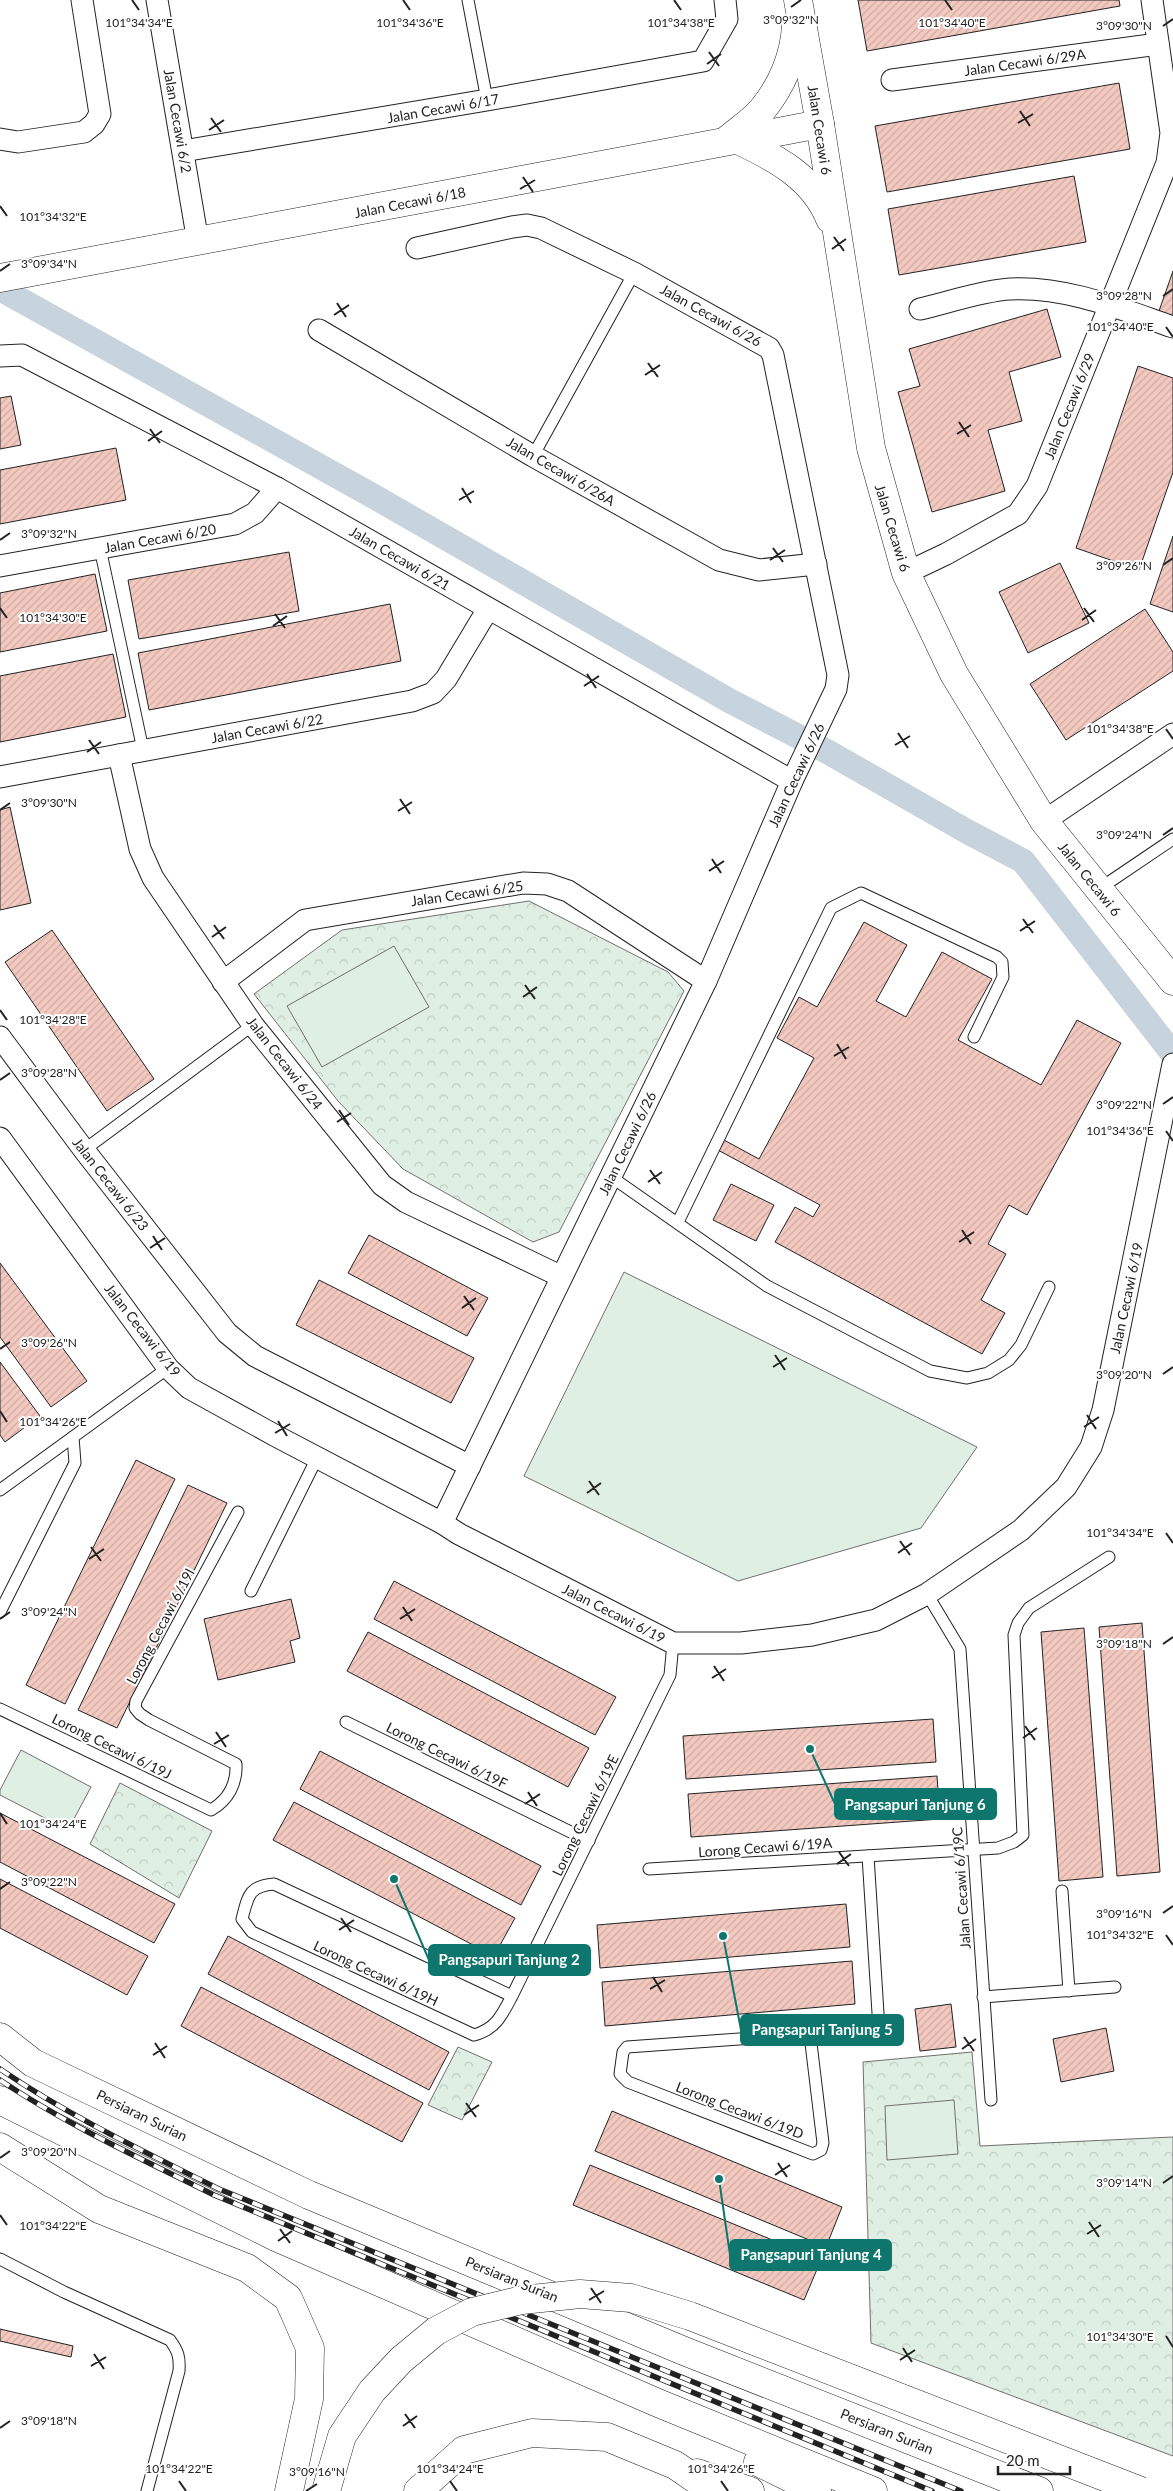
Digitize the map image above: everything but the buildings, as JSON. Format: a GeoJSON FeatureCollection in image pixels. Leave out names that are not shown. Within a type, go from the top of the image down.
{"type":"FeatureCollection","features":[{"type":"Feature","properties":{"kind":"main road","name":"Jalan Cecawi 6"},"geometry":{"type":"LineString","coordinates":[[798,0],[820,124],[871,448],[906,573],[954,674],[1044,821],[1173,981]]}},
{"type":"Feature","properties":{"kind":"main road"},"geometry":{"type":"LineString","coordinates":[[798,0],[796,40],[783,78],[761,111],[731,141],[779,160],[798,174],[814,192],[828,213],[838,237]]}},
{"type":"Feature","properties":{"kind":"main road","name":"Jalan Cecawi 6/18"},"geometry":{"type":"LineString","coordinates":[[0,278],[820,124]]}},
{"type":"Feature","properties":{"kind":"main road","name":"Persiaran Surian"},"geometry":{"type":"LineString","coordinates":[[0,2037],[32,2063],[309,2195],[684,2351],[1039,2491]]}},
{"type":"Feature","properties":{"kind":"main road"},"geometry":{"type":"LineString","coordinates":[[0,2100],[278,2238],[658,2403],[873,2491]]}},
{"type":"Feature","properties":{"kind":"main road"},"geometry":{"type":"LineString","coordinates":[[0,2146],[99,2209],[247,2268],[288,2298],[310,2348],[309,2399],[289,2491]]}},
{"type":"Feature","properties":{"kind":"main road"},"geometry":{"type":"LineString","coordinates":[[326,2491],[342,2436],[372,2391],[401,2360],[436,2331],[472,2312],[522,2300],[580,2294],[631,2298],[690,2316],[1140,2491]]}},
{"type":"Feature","properties":{"kind":"main road"},"geometry":{"type":"LineString","coordinates":[[658,2403],[687,2426],[817,2491]]}},
{"type":"Feature","properties":{"kind":"main road"},"geometry":{"type":"LineString","coordinates":[[418,2491],[464,2450],[532,2433],[607,2437],[675,2465],[750,2491]]}},
{"type":"Feature","properties":{"kind":"main road"},"geometry":{"type":"LineString","coordinates":[[675,2465],[713,2491]]}},
{"type":"Feature","properties":{"kind":"street"},"geometry":{"type":"LineString","coordinates":[[0,139],[18,142],[84,132],[94,124],[100,114],[82,0]]}},
{"type":"Feature","properties":{"kind":"street","name":"Jalan Cecawi 6/2"},"geometry":{"type":"LineString","coordinates":[[157,0],[198,242]]}},
{"type":"Feature","properties":{"kind":"street","name":"Jalan Cecawi 6/17"},"geometry":{"type":"LineString","coordinates":[[183,151],[487,100],[703,61],[727,19],[725,0]]}},
{"type":"Feature","properties":{"kind":"street","name":"Jalan Cecawi 6/29"},"geometry":{"type":"LineString","coordinates":[[906,573],[946,554],[1018,514],[1037,486],[1167,163],[1170,133],[1167,65],[1158,44],[1152,0]]}},
{"type":"Feature","properties":{"kind":"street","name":"Jalan Cecawi 6/29A"},"geometry":{"type":"LineString","coordinates":[[892,80],[1158,44]]}},
{"type":"Feature","properties":{"kind":"street","name":"Jalan Cecawi 6/26"},"geometry":{"type":"LineString","coordinates":[[417,248],[527,225],[548,231],[634,273],[766,345],[772,351],[838,675],[836,689],[792,781],[706,981],[560,1276],[507,1394],[442,1523]]}},
{"type":"Feature","properties":{"kind":"street"},"geometry":{"type":"LineString","coordinates":[[920,309],[1008,289],[1047,290],[1110,305],[1173,327]]}},
{"type":"Feature","properties":{"kind":"street","name":"Jalan Cecawi 6/26A"},"geometry":{"type":"LineString","coordinates":[[319,330],[533,456],[719,560],[759,570],[816,564]]}},
{"type":"Feature","properties":{"kind":"street","name":"Jalan Cecawi 6/21"},"geometry":{"type":"LineString","coordinates":[[0,356],[22,355],[277,488],[792,781]]}},
{"type":"Feature","properties":{"kind":"street","name":"Jalan Cecawi 6/20"},"geometry":{"type":"LineString","coordinates":[[0,566],[235,524],[255,513],[277,488]]}},
{"type":"Feature","properties":{"kind":"street","name":"Jalan Cecawi 6/22"},"geometry":{"type":"LineString","coordinates":[[0,776],[412,701],[434,693],[446,679],[488,609]]}},
{"type":"Feature","properties":{"kind":"street"},"geometry":{"type":"LineString","coordinates":[[1044,821],[1173,734]]}},
{"type":"Feature","properties":{"kind":"street","name":"Jalan Cecawi 6/24"},"geometry":{"type":"LineString","coordinates":[[119,755],[140,849],[150,871],[223,982],[254,1025],[382,1185],[406,1202],[560,1276]]}},
{"type":"Feature","properties":{"kind":"street","name":"Jalan Cecawi 6/25"},"geometry":{"type":"LineString","coordinates":[[223,982],[305,920],[523,883],[547,884],[568,891],[706,981]]}},
{"type":"Feature","properties":{"kind":"street","name":"Jalan Cecawi 6/23"},"geometry":{"type":"LineString","coordinates":[[0,1037],[84,1150],[228,1333],[255,1356],[470,1466]]}},
{"type":"Feature","properties":{"kind":"street","name":"Jalan Cecawi 6/19"},"geometry":{"type":"LineString","coordinates":[[0,1138],[168,1368],[189,1388],[442,1523],[459,1534],[673,1643],[741,1642],[812,1635],[876,1620],[927,1594],[1021,1530],[1066,1487],[1091,1447],[1103,1410],[1173,1064]]}},
{"type":"Feature","properties":{"kind":"lane"},"geometry":{"type":"LineString","coordinates":[[468,0],[487,100]]}},
{"type":"Feature","properties":{"kind":"lane"},"geometry":{"type":"LineString","coordinates":[[533,456],[634,273]]}},
{"type":"Feature","properties":{"kind":"lane"},"geometry":{"type":"LineString","coordinates":[[100,548],[143,750]]}},
{"type":"Feature","properties":{"kind":"lane"},"geometry":{"type":"LineString","coordinates":[[1098,890],[1173,839]]}},
{"type":"Feature","properties":{"kind":"lane"},"geometry":{"type":"LineString","coordinates":[[678,1222],[831,908],[861,893],[996,957],[1002,962],[1003,977],[974,1037]]}},
{"type":"Feature","properties":{"kind":"lane"},"geometry":{"type":"LineString","coordinates":[[84,1150],[254,1025]]}},
{"type":"Feature","properties":{"kind":"lane"},"geometry":{"type":"LineString","coordinates":[[610,1176],[767,1286],[930,1371],[967,1378],[988,1373],[1009,1360],[1021,1346],[1049,1287]]}},
{"type":"Feature","properties":{"kind":"lane"},"geometry":{"type":"LineString","coordinates":[[0,1490],[168,1368]]}},
{"type":"Feature","properties":{"kind":"lane"},"geometry":{"type":"LineString","coordinates":[[0,1612],[75,1463],[73,1437]]}},
{"type":"Feature","properties":{"kind":"lane"},"geometry":{"type":"LineString","coordinates":[[251,1591],[317,1458]]}},
{"type":"Feature","properties":{"kind":"lane","name":"Lorong Cecawi 6/19I"},"geometry":{"type":"LineString","coordinates":[[211,1810],[223,1803],[237,1778],[236,1764],[149,1720],[135,1708],[136,1701],[238,1512]]}},
{"type":"Feature","properties":{"kind":"lane","name":"Lorong Cecawi 6/19A"},"geometry":{"type":"LineString","coordinates":[[649,1869],[998,1848],[1014,1842],[1023,1835],[1014,1635],[1018,1623],[1029,1608],[1109,1557]]}},
{"type":"Feature","properties":{"kind":"lane","name":"Jalan Cecawi 6/19C"},"geometry":{"type":"LineString","coordinates":[[927,1594],[948,1625],[960,1649],[991,2100]]}},
{"type":"Feature","properties":{"kind":"lane","name":"Lorong Cecawi 6/19E"},"geometry":{"type":"LineString","coordinates":[[512,1996],[670,1675],[673,1643]]}},
{"type":"Feature","properties":{"kind":"lane","name":"Lorong Cecawi 6/19J"},"geometry":{"type":"LineString","coordinates":[[0,1709],[211,1810]]}},
{"type":"Feature","properties":{"kind":"lane","name":"Lorong Cecawi 6/19F"},"geometry":{"type":"LineString","coordinates":[[346,1722],[589,1841]]}},
{"type":"Feature","properties":{"kind":"lane"},"geometry":{"type":"LineString","coordinates":[[810,2035],[879,2028],[868,1856]]}},
{"type":"Feature","properties":{"kind":"lane","name":"Lorong Cecawi 6/19H"},"geometry":{"type":"LineString","coordinates":[[274,1884],[512,1996],[499,2021],[487,2031],[474,2035],[252,1932],[242,1919],[249,1894],[259,1885],[274,1884]]}},
{"type":"Feature","properties":{"kind":"lane"},"geometry":{"type":"LineString","coordinates":[[1062,1891],[1069,1991]]}},
{"type":"Feature","properties":{"kind":"lane"},"geometry":{"type":"LineString","coordinates":[[983,1997],[1115,1987]]}},
{"type":"Feature","properties":{"kind":"lane","name":"Lorong Cecawi 6/19D"},"geometry":{"type":"LineString","coordinates":[[810,2035],[823,2143],[821,2150],[812,2154],[628,2082],[620,2074],[624,2052],[627,2047],[810,2035]]}},
{"type":"Feature","properties":{"kind":"lane"},"geometry":{"type":"LineString","coordinates":[[0,2259],[64,2292],[170,2340],[176,2348],[180,2356],[179,2371],[147,2491]]}},
{"type":"Feature","properties":{"kind":"green space"},"geometry":{"type":"Polygon","coordinates":[[[529,901],[668,972],[684,991],[559,1232],[533,1242],[403,1169],[338,1101],[254,994],[342,930],[529,901]]]}},
{"type":"Feature","properties":{"kind":"green space"},"geometry":{"type":"Polygon","coordinates":[[[394,946],[429,1007],[322,1067],[287,1006],[394,946]]]}},
{"type":"Feature","properties":{"kind":"green space"},"geometry":{"type":"Polygon","coordinates":[[[624,1272],[977,1447],[921,1528],[738,1581],[524,1476],[624,1272]]]}},
{"type":"Feature","properties":{"kind":"green space"},"geometry":{"type":"Polygon","coordinates":[[[21,1750],[91,1787],[68,1830],[0,1795],[0,1790],[21,1750]]]}},
{"type":"Feature","properties":{"kind":"green space"},"geometry":{"type":"Polygon","coordinates":[[[120,1783],[212,1831],[179,1898],[90,1844],[120,1783]]]}},
{"type":"Feature","properties":{"kind":"green space"},"geometry":{"type":"Polygon","coordinates":[[[458,2047],[492,2062],[462,2120],[428,2105],[458,2047]]]}},
{"type":"Feature","properties":{"kind":"green space"},"geometry":{"type":"Polygon","coordinates":[[[972,2052],[980,2146],[1173,2137],[1173,2456],[871,2343],[863,2062],[972,2052]]]}},
{"type":"Feature","properties":{"kind":"green space"},"geometry":{"type":"Polygon","coordinates":[[[954,2100],[958,2154],[887,2160],[885,2106],[954,2100]]]}},
{"type":"Feature","properties":{"kind":"waterway"},"geometry":{"type":"LineString","coordinates":[[8,293],[373,496],[730,701],[828,752],[968,832],[1023,861],[1173,1054]]}},
{"type":"Feature","properties":{"kind":"railway"},"geometry":{"type":"LineString","coordinates":[[0,2069],[80,2118],[219,2189],[961,2491]]}},
{"type":"Feature","properties":{"kind":"railway"},"geometry":{"type":"LineString","coordinates":[[0,2080],[78,2127],[214,2195],[932,2491]]}},
{"type":"Feature","properties":{"kind":"place","name":"Pangsapuri Tanjung 6"},"geometry":{"type":"Point","coordinates":[810,1749]}},
{"type":"Feature","properties":{"kind":"place","name":"Pangsapuri Tanjung 2"},"geometry":{"type":"Point","coordinates":[394,1879]}},
{"type":"Feature","properties":{"kind":"place","name":"Pangsapuri Tanjung 5"},"geometry":{"type":"Point","coordinates":[723,1936]}},
{"type":"Feature","properties":{"kind":"place","name":"Pangsapuri Tanjung 4"},"geometry":{"type":"Point","coordinates":[719,2179]}}]}
